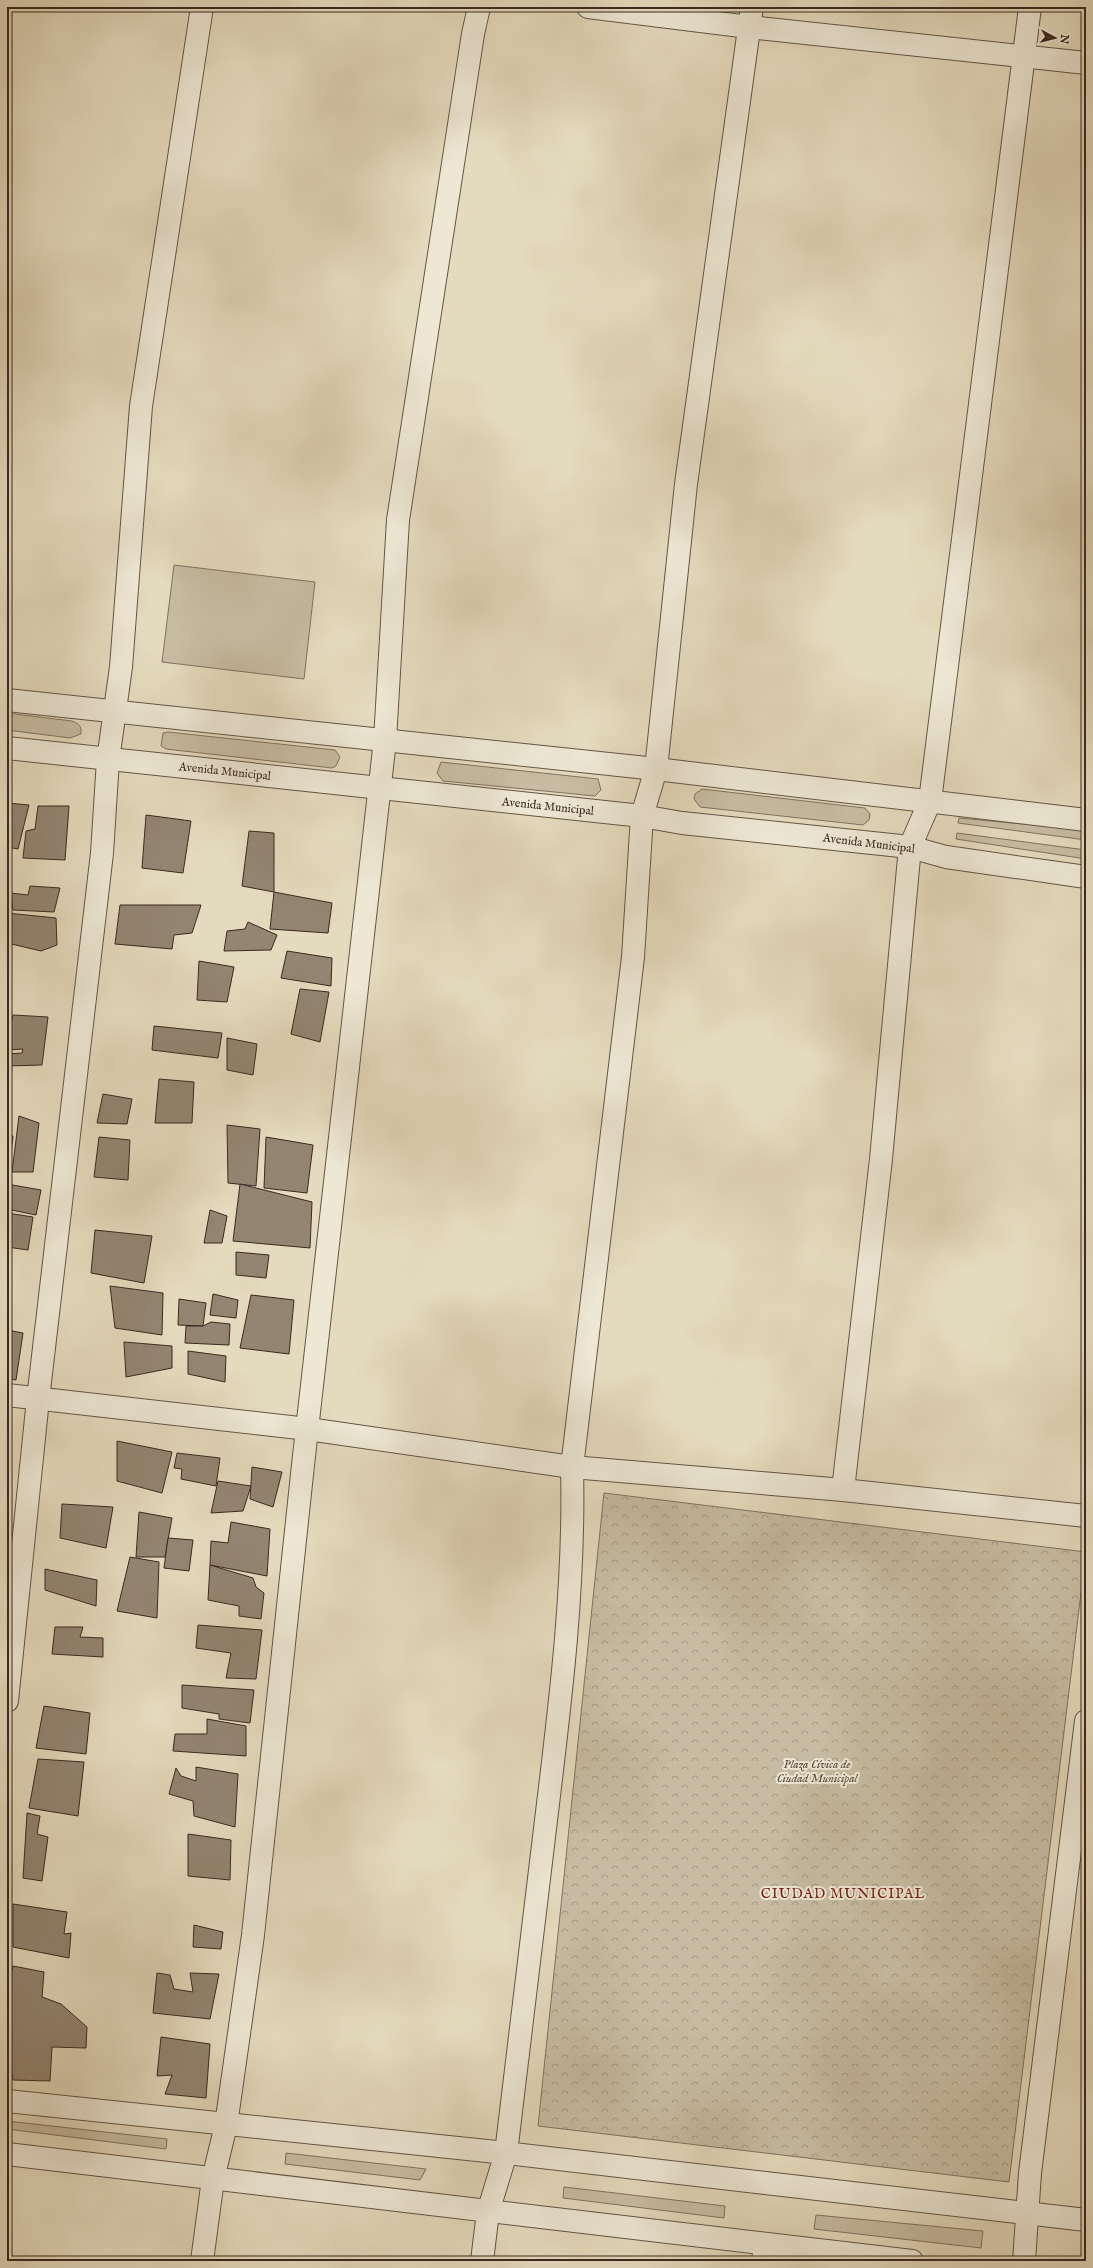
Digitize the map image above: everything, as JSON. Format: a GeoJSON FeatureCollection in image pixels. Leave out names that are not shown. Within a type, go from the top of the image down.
{"type":"FeatureCollection","features":[{"type":"Feature","properties":{"kind":"street"},"geometry":{"type":"LineString","coordinates":[[7,1701],[38,1399],[102,853],[108,760],[121,667],[141,406],[202,7]]}},
{"type":"Feature","properties":{"kind":"street"},"geometry":{"type":"LineString","coordinates":[[202,2261],[213,2179],[226,2125],[253,1934],[385,740],[398,520],[473,34],[479,7]]}},
{"type":"Feature","properties":{"kind":"street"},"geometry":{"type":"LineString","coordinates":[[588,7],[750,17],[1024,57],[1086,63]]}},
{"type":"Feature","properties":{"kind":"street"},"geometry":{"type":"LineString","coordinates":[[843,1490],[881,1159],[910,847],[930,802],[1030,7]]}},
{"type":"Feature","properties":{"kind":"street"},"geometry":{"type":"LineString","coordinates":[[482,2261],[488,2212],[506,2153],[564,1675],[574,1530],[572,1467],[633,957],[642,816],[656,770],[686,484],[750,17]]}},
{"type":"Feature","properties":{"kind":"street"},"geometry":{"type":"LineString","coordinates":[[7,700],[656,770],[1086,820]]}},
{"type":"Feature","properties":{"kind":"street","name":"Avenida Municipal"},"geometry":{"type":"LineString","coordinates":[[7,748],[642,816],[682,823],[910,847],[946,857],[1086,877]]}},
{"type":"Feature","properties":{"kind":"street"},"geometry":{"type":"LineString","coordinates":[[7,1395],[308,1430],[572,1467],[843,1490],[1086,1516]]}},
{"type":"Feature","properties":{"kind":"street"},"geometry":{"type":"LineString","coordinates":[[1024,2261],[1026,2213],[1086,1722]]}},
{"type":"Feature","properties":{"kind":"street"},"geometry":{"type":"LineString","coordinates":[[7,2101],[506,2153],[1086,2220]]}},
{"type":"Feature","properties":{"kind":"street"},"geometry":{"type":"LineString","coordinates":[[7,2154],[488,2212],[764,2253],[912,2261]]}},
{"type":"Feature","properties":{"kind":"green space"},"geometry":{"type":"Polygon","coordinates":[[[174,565],[315,582],[304,679],[162,662],[174,565]]]}},
{"type":"Feature","properties":{"kind":"green space"},"geometry":{"type":"Polygon","coordinates":[[[7,713],[72,721],[80,726],[81,734],[70,738],[7,730],[7,713]]]}},
{"type":"Feature","properties":{"kind":"green space"},"geometry":{"type":"Polygon","coordinates":[[[168,732],[335,750],[340,757],[336,766],[332,768],[166,749],[161,746],[163,733],[168,732]]]}},
{"type":"Feature","properties":{"kind":"green space"},"geometry":{"type":"Polygon","coordinates":[[[441,762],[598,779],[601,790],[595,796],[443,781],[437,773],[441,762]]]}},
{"type":"Feature","properties":{"kind":"green space"},"geometry":{"type":"Polygon","coordinates":[[[702,789],[865,808],[870,814],[869,820],[863,825],[700,807],[694,799],[695,794],[702,789]]]}},
{"type":"Feature","properties":{"kind":"green space"},"geometry":{"type":"Polygon","coordinates":[[[959,818],[1086,830],[1086,840],[958,823],[959,818]]]}},
{"type":"Feature","properties":{"kind":"green space"},"geometry":{"type":"Polygon","coordinates":[[[957,833],[1086,850],[1086,859],[956,839],[957,833]]]}},
{"type":"Feature","properties":{"kind":"green space","name":"Plaza Cívica de Ciudad Municipal"},"geometry":{"type":"Polygon","coordinates":[[[604,1493],[1086,1552],[1009,2182],[538,2126],[604,1493]]]}},
{"type":"Feature","properties":{"kind":"green space"},"geometry":{"type":"Polygon","coordinates":[[[7,2121],[167,2139],[166,2149],[7,2129],[7,2121]]]}},
{"type":"Feature","properties":{"kind":"green space"},"geometry":{"type":"Polygon","coordinates":[[[286,2153],[426,2169],[420,2180],[285,2164],[286,2153]]]}},
{"type":"Feature","properties":{"kind":"green space"},"geometry":{"type":"Polygon","coordinates":[[[564,2187],[725,2206],[724,2218],[563,2198],[564,2187]]]}},
{"type":"Feature","properties":{"kind":"green space"},"geometry":{"type":"Polygon","coordinates":[[[816,2215],[983,2231],[981,2248],[814,2229],[816,2215]]]}},
{"type":"Feature","properties":{"kind":"building"},"geometry":{"type":"Polygon","coordinates":[[[7,803],[29,805],[18,849],[7,847],[7,803]]]}},
{"type":"Feature","properties":{"kind":"building"},"geometry":{"type":"Polygon","coordinates":[[[38,806],[69,806],[65,860],[23,858],[26,831],[35,829],[38,806]]]}},
{"type":"Feature","properties":{"kind":"building"},"geometry":{"type":"Polygon","coordinates":[[[146,815],[191,821],[183,873],[142,868],[146,815]]]}},
{"type":"Feature","properties":{"kind":"building"},"geometry":{"type":"Polygon","coordinates":[[[249,831],[274,833],[274,892],[242,886],[249,831]]]}},
{"type":"Feature","properties":{"kind":"building"},"geometry":{"type":"Polygon","coordinates":[[[30,886],[60,888],[54,912],[13,910],[11,893],[28,895],[30,886]]]}},
{"type":"Feature","properties":{"kind":"building"},"geometry":{"type":"Polygon","coordinates":[[[274,892],[332,903],[328,933],[270,929],[274,892]]]}},
{"type":"Feature","properties":{"kind":"building"},"geometry":{"type":"Polygon","coordinates":[[[120,905],[201,905],[192,933],[174,935],[172,949],[115,944],[120,905]]]}},
{"type":"Feature","properties":{"kind":"building"},"geometry":{"type":"Polygon","coordinates":[[[7,913],[56,918],[57,945],[41,951],[7,943],[7,913]]]}},
{"type":"Feature","properties":{"kind":"building"},"geometry":{"type":"Polygon","coordinates":[[[248,922],[277,935],[271,950],[224,951],[227,931],[245,929],[248,922]]]}},
{"type":"Feature","properties":{"kind":"building"},"geometry":{"type":"Polygon","coordinates":[[[287,951],[332,958],[331,986],[281,978],[287,951]]]}},
{"type":"Feature","properties":{"kind":"building"},"geometry":{"type":"Polygon","coordinates":[[[199,961],[234,967],[227,1002],[197,1000],[199,961]]]}},
{"type":"Feature","properties":{"kind":"building"},"geometry":{"type":"Polygon","coordinates":[[[300,989],[329,992],[320,1042],[291,1034],[300,989]]]}},
{"type":"Feature","properties":{"kind":"building"},"geometry":{"type":"Polygon","coordinates":[[[13,1015],[48,1017],[42,1065],[7,1066],[7,1054],[22,1053],[23,1049],[7,1050],[7,1033],[9,1033],[13,1015]]]}},
{"type":"Feature","properties":{"kind":"building"},"geometry":{"type":"Polygon","coordinates":[[[154,1026],[222,1033],[218,1058],[152,1050],[154,1026]]]}},
{"type":"Feature","properties":{"kind":"building"},"geometry":{"type":"Polygon","coordinates":[[[227,1038],[257,1044],[253,1075],[227,1070],[227,1038]]]}},
{"type":"Feature","properties":{"kind":"building"},"geometry":{"type":"Polygon","coordinates":[[[159,1079],[194,1082],[192,1123],[155,1123],[159,1079]]]}},
{"type":"Feature","properties":{"kind":"building"},"geometry":{"type":"Polygon","coordinates":[[[103,1094],[132,1099],[127,1124],[97,1123],[103,1094]]]}},
{"type":"Feature","properties":{"kind":"building"},"geometry":{"type":"Polygon","coordinates":[[[19,1116],[39,1123],[33,1172],[12,1172],[19,1116]]]}},
{"type":"Feature","properties":{"kind":"building"},"geometry":{"type":"Polygon","coordinates":[[[227,1125],[260,1129],[256,1186],[228,1183],[227,1125]]]}},
{"type":"Feature","properties":{"kind":"building"},"geometry":{"type":"Polygon","coordinates":[[[7,1135],[13,1136],[9,1169],[7,1169],[7,1135]]]}},
{"type":"Feature","properties":{"kind":"building"},"geometry":{"type":"Polygon","coordinates":[[[99,1137],[130,1140],[128,1180],[94,1177],[99,1137]]]}},
{"type":"Feature","properties":{"kind":"building"},"geometry":{"type":"Polygon","coordinates":[[[266,1137],[313,1145],[307,1193],[264,1188],[266,1137]]]}},
{"type":"Feature","properties":{"kind":"building"},"geometry":{"type":"Polygon","coordinates":[[[7,1184],[41,1190],[36,1215],[7,1209],[7,1184]]]}},
{"type":"Feature","properties":{"kind":"building"},"geometry":{"type":"Polygon","coordinates":[[[240,1184],[312,1202],[310,1248],[233,1241],[240,1184]]]}},
{"type":"Feature","properties":{"kind":"building"},"geometry":{"type":"Polygon","coordinates":[[[210,1210],[227,1216],[222,1243],[204,1243],[210,1210]]]}},
{"type":"Feature","properties":{"kind":"building"},"geometry":{"type":"Polygon","coordinates":[[[7,1213],[33,1217],[28,1250],[7,1247],[7,1213]]]}},
{"type":"Feature","properties":{"kind":"building"},"geometry":{"type":"Polygon","coordinates":[[[95,1230],[152,1236],[144,1283],[91,1273],[95,1230]]]}},
{"type":"Feature","properties":{"kind":"building"},"geometry":{"type":"Polygon","coordinates":[[[236,1252],[269,1255],[266,1278],[236,1275],[236,1252]]]}},
{"type":"Feature","properties":{"kind":"building"},"geometry":{"type":"Polygon","coordinates":[[[110,1286],[163,1293],[162,1335],[115,1328],[110,1286]]]}},
{"type":"Feature","properties":{"kind":"building"},"geometry":{"type":"Polygon","coordinates":[[[213,1294],[238,1300],[236,1318],[210,1315],[213,1294]]]}},
{"type":"Feature","properties":{"kind":"building"},"geometry":{"type":"Polygon","coordinates":[[[251,1295],[294,1300],[289,1354],[240,1348],[251,1295]]]}},
{"type":"Feature","properties":{"kind":"building"},"geometry":{"type":"Polygon","coordinates":[[[179,1299],[206,1303],[203,1326],[178,1325],[179,1299]]]}},
{"type":"Feature","properties":{"kind":"building"},"geometry":{"type":"Polygon","coordinates":[[[211,1322],[230,1324],[229,1345],[185,1343],[186,1326],[203,1326],[211,1322]]]}},
{"type":"Feature","properties":{"kind":"building"},"geometry":{"type":"Polygon","coordinates":[[[7,1330],[23,1333],[16,1380],[7,1379],[7,1330]]]}},
{"type":"Feature","properties":{"kind":"building"},"geometry":{"type":"Polygon","coordinates":[[[124,1342],[172,1346],[172,1368],[126,1377],[124,1342]]]}},
{"type":"Feature","properties":{"kind":"building"},"geometry":{"type":"Polygon","coordinates":[[[188,1351],[226,1356],[225,1382],[188,1374],[188,1351]]]}},
{"type":"Feature","properties":{"kind":"building"},"geometry":{"type":"Polygon","coordinates":[[[117,1441],[172,1452],[162,1493],[117,1481],[117,1441]]]}},
{"type":"Feature","properties":{"kind":"building"},"geometry":{"type":"Polygon","coordinates":[[[177,1453],[220,1458],[216,1486],[181,1479],[182,1469],[174,1468],[177,1453]]]}},
{"type":"Feature","properties":{"kind":"building"},"geometry":{"type":"Polygon","coordinates":[[[252,1467],[282,1472],[273,1507],[250,1499],[252,1467]]]}},
{"type":"Feature","properties":{"kind":"building"},"geometry":{"type":"Polygon","coordinates":[[[218,1481],[251,1486],[243,1511],[211,1513],[218,1481]]]}},
{"type":"Feature","properties":{"kind":"building"},"geometry":{"type":"Polygon","coordinates":[[[62,1504],[113,1507],[106,1548],[60,1538],[62,1504]]]}},
{"type":"Feature","properties":{"kind":"building"},"geometry":{"type":"Polygon","coordinates":[[[139,1512],[172,1518],[165,1557],[136,1557],[139,1512]]]}},
{"type":"Feature","properties":{"kind":"building"},"geometry":{"type":"Polygon","coordinates":[[[231,1522],[270,1529],[267,1576],[210,1565],[211,1541],[228,1543],[231,1522]]]}},
{"type":"Feature","properties":{"kind":"building"},"geometry":{"type":"Polygon","coordinates":[[[168,1538],[193,1540],[189,1571],[164,1568],[168,1538]]]}},
{"type":"Feature","properties":{"kind":"building"},"geometry":{"type":"Polygon","coordinates":[[[130,1557],[159,1562],[157,1618],[117,1611],[130,1557]]]}},
{"type":"Feature","properties":{"kind":"building"},"geometry":{"type":"Polygon","coordinates":[[[210,1565],[253,1578],[256,1587],[264,1593],[261,1619],[239,1616],[239,1606],[208,1600],[210,1565]]]}},
{"type":"Feature","properties":{"kind":"building"},"geometry":{"type":"Polygon","coordinates":[[[45,1569],[97,1580],[96,1606],[45,1590],[45,1569]]]}},
{"type":"Feature","properties":{"kind":"building"},"geometry":{"type":"Polygon","coordinates":[[[198,1625],[262,1630],[256,1679],[226,1678],[231,1653],[196,1648],[198,1625]]]}},
{"type":"Feature","properties":{"kind":"building"},"geometry":{"type":"Polygon","coordinates":[[[55,1627],[83,1627],[80,1637],[103,1638],[103,1657],[52,1654],[55,1627]]]}},
{"type":"Feature","properties":{"kind":"building"},"geometry":{"type":"Polygon","coordinates":[[[182,1685],[254,1690],[250,1723],[219,1719],[219,1714],[182,1708],[182,1685]]]}},
{"type":"Feature","properties":{"kind":"building"},"geometry":{"type":"Polygon","coordinates":[[[44,1706],[90,1713],[86,1754],[36,1748],[44,1706]]]}},
{"type":"Feature","properties":{"kind":"building"},"geometry":{"type":"Polygon","coordinates":[[[207,1719],[246,1726],[246,1756],[173,1751],[175,1734],[207,1734],[207,1719]]]}},
{"type":"Feature","properties":{"kind":"building"},"geometry":{"type":"Polygon","coordinates":[[[38,1759],[84,1762],[78,1816],[29,1808],[38,1759]]]}},
{"type":"Feature","properties":{"kind":"building"},"geometry":{"type":"Polygon","coordinates":[[[196,1767],[238,1774],[235,1827],[194,1816],[193,1801],[169,1794],[176,1768],[181,1776],[196,1781],[196,1767]]]}},
{"type":"Feature","properties":{"kind":"building"},"geometry":{"type":"Polygon","coordinates":[[[27,1813],[40,1816],[37,1834],[48,1837],[42,1881],[23,1878],[27,1813]]]}},
{"type":"Feature","properties":{"kind":"building"},"geometry":{"type":"Polygon","coordinates":[[[188,1834],[231,1840],[230,1880],[188,1876],[188,1834]]]}},
{"type":"Feature","properties":{"kind":"building"},"geometry":{"type":"Polygon","coordinates":[[[13,1904],[67,1912],[64,1934],[71,1933],[69,1958],[13,1947],[13,1904]]]}},
{"type":"Feature","properties":{"kind":"building"},"geometry":{"type":"Polygon","coordinates":[[[194,1925],[223,1932],[221,1949],[193,1947],[194,1925]]]}},
{"type":"Feature","properties":{"kind":"building"},"geometry":{"type":"Polygon","coordinates":[[[13,1966],[44,1972],[42,1997],[61,2004],[87,2027],[86,2048],[52,2047],[50,2081],[13,2080],[7,2044],[7,1993],[13,1966]]]}},
{"type":"Feature","properties":{"kind":"building"},"geometry":{"type":"Polygon","coordinates":[[[157,1973],[170,1975],[174,1989],[193,1992],[190,1973],[219,1974],[210,2019],[153,2013],[157,1973]]]}},
{"type":"Feature","properties":{"kind":"building"},"geometry":{"type":"Polygon","coordinates":[[[161,2037],[210,2044],[206,2098],[165,2094],[172,2075],[157,2076],[161,2037]]]}},
{"type":"Feature","properties":{"kind":"district","name":"CIUDAD MUNICIPAL"},"geometry":{"type":"Point","coordinates":[843,1893]}}]}
